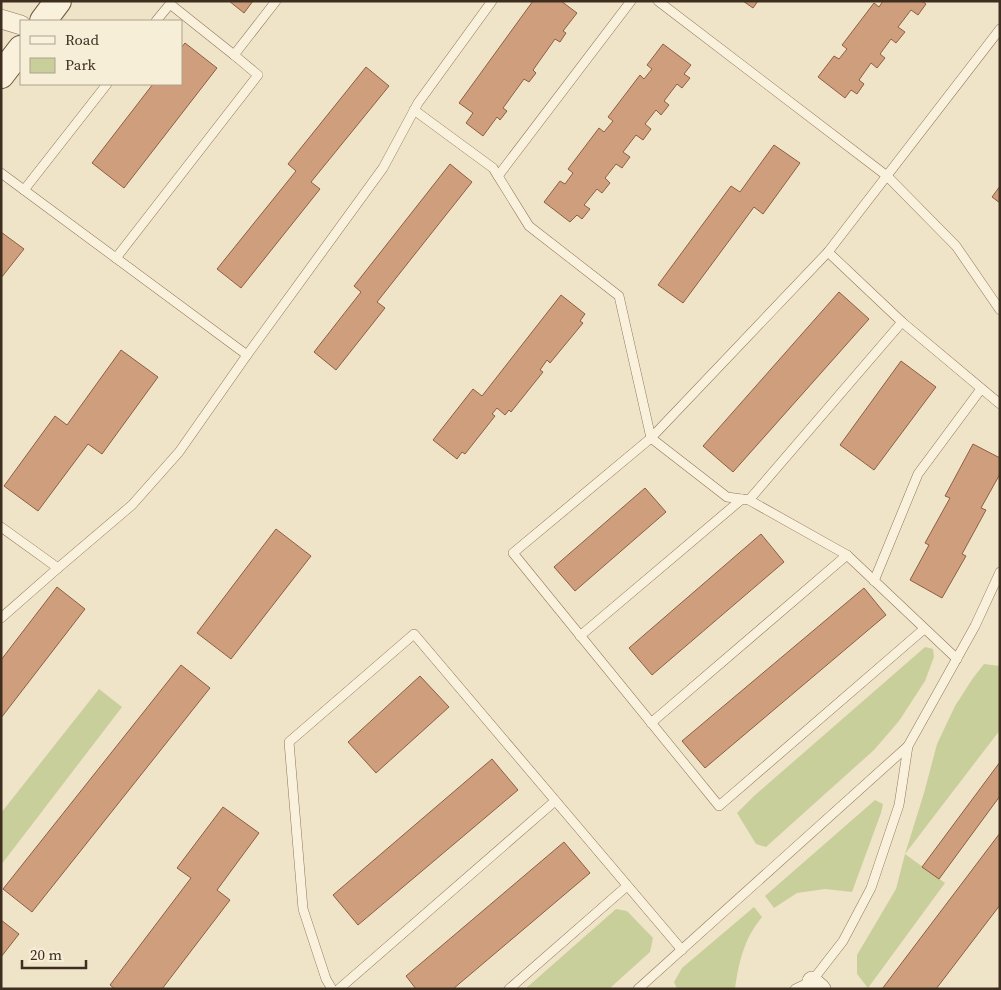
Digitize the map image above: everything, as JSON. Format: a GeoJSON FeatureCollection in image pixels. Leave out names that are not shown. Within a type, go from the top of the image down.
{"type":"FeatureCollection","features":[{"type":"Feature","properties":{"kind":"street"},"geometry":{"type":"LineString","coordinates":[[44,20],[58,1]]}},
{"type":"Feature","properties":{"kind":"street"},"geometry":{"type":"LineString","coordinates":[[1,19],[20,25]]}},
{"type":"Feature","properties":{"kind":"street"},"geometry":{"type":"LineString","coordinates":[[1,75],[20,50]]}},
{"type":"Feature","properties":{"kind":"lane"},"geometry":{"type":"LineString","coordinates":[[234,55],[276,1]]}},
{"type":"Feature","properties":{"kind":"lane"},"geometry":{"type":"LineString","coordinates":[[1,618],[132,506],[180,452],[383,168],[418,103],[492,1]]}},
{"type":"Feature","properties":{"kind":"lane"},"geometry":{"type":"LineString","coordinates":[[498,176],[631,1]]}},
{"type":"Feature","properties":{"kind":"lane"},"geometry":{"type":"LineString","coordinates":[[658,1],[887,176],[956,246],[1000,310]]}},
{"type":"Feature","properties":{"kind":"lane"},"geometry":{"type":"LineString","coordinates":[[116,258],[258,75],[170,4],[157,20]]}},
{"type":"Feature","properties":{"kind":"lane"},"geometry":{"type":"LineString","coordinates":[[924,629],[719,806],[513,553],[651,438],[828,252],[1000,29]]}},
{"type":"Feature","properties":{"kind":"lane"},"geometry":{"type":"LineString","coordinates":[[24,190],[106,85]]}},
{"type":"Feature","properties":{"kind":"lane"},"geometry":{"type":"LineString","coordinates":[[414,110],[493,168],[528,226],[619,296],[651,438],[727,497],[745,500],[847,555],[957,659]]}},
{"type":"Feature","properties":{"kind":"lane"},"geometry":{"type":"LineString","coordinates":[[1,172],[247,356]]}},
{"type":"Feature","properties":{"kind":"lane"},"geometry":{"type":"LineString","coordinates":[[828,252],[902,322],[1000,404]]}},
{"type":"Feature","properties":{"kind":"lane"},"geometry":{"type":"LineString","coordinates":[[580,636],[745,500],[902,322]]}},
{"type":"Feature","properties":{"kind":"lane"},"geometry":{"type":"LineString","coordinates":[[874,580],[918,474],[981,389]]}},
{"type":"Feature","properties":{"kind":"lane"},"geometry":{"type":"LineString","coordinates":[[1,527],[58,568]]}},
{"type":"Feature","properties":{"kind":"lane"},"geometry":{"type":"LineString","coordinates":[[651,723],[847,555]]}},
{"type":"Feature","properties":{"kind":"lane"},"geometry":{"type":"LineString","coordinates":[[638,989],[908,746],[975,626],[1000,572]]}},
{"type":"Feature","properties":{"kind":"lane"},"geometry":{"type":"LineString","coordinates":[[332,989],[326,979],[303,909],[289,742],[414,634],[682,950]]}},
{"type":"Feature","properties":{"kind":"lane"},"geometry":{"type":"LineString","coordinates":[[809,986],[843,941],[871,888],[899,805],[908,746]]}},
{"type":"Feature","properties":{"kind":"lane"},"geometry":{"type":"LineString","coordinates":[[339,989],[555,801]]}},
{"type":"Feature","properties":{"kind":"lane"},"geometry":{"type":"LineString","coordinates":[[509,989],[627,886]]}},
{"type":"Feature","properties":{"kind":"green space"},"geometry":{"type":"Polygon","coordinates":[[[925,647],[933,649],[934,657],[925,681],[899,721],[874,750],[766,847],[756,844],[737,813],[925,647]]]}},
{"type":"Feature","properties":{"kind":"green space"},"geometry":{"type":"Polygon","coordinates":[[[984,664],[1000,666],[1000,730],[905,854],[937,744],[955,706],[984,664]]]}},
{"type":"Feature","properties":{"kind":"green space"},"geometry":{"type":"Polygon","coordinates":[[[99,689],[122,707],[1,865],[1,813],[99,689]]]}},
{"type":"Feature","properties":{"kind":"green space"},"geometry":{"type":"Polygon","coordinates":[[[875,800],[883,804],[881,813],[852,892],[825,889],[797,893],[774,908],[765,896],[875,800]]]}},
{"type":"Feature","properties":{"kind":"green space"},"geometry":{"type":"Polygon","coordinates":[[[905,854],[945,883],[868,988],[857,974],[857,955],[896,889],[905,854]]]}},
{"type":"Feature","properties":{"kind":"green space"},"geometry":{"type":"Polygon","coordinates":[[[754,907],[762,917],[743,951],[735,989],[677,989],[674,982],[682,968],[754,907]]]}},
{"type":"Feature","properties":{"kind":"green space"},"geometry":{"type":"Polygon","coordinates":[[[616,909],[627,911],[653,938],[650,952],[609,989],[525,989],[616,909]]]}},
{"type":"Feature","properties":{"kind":"building"},"geometry":{"type":"Polygon","coordinates":[[[229,1],[253,1],[244,13],[229,1]]]}},
{"type":"Feature","properties":{"kind":"building"},"geometry":{"type":"Polygon","coordinates":[[[533,1],[561,1],[577,13],[563,31],[566,33],[560,42],[555,39],[533,70],[536,73],[529,82],[524,79],[503,108],[507,111],[500,120],[497,117],[483,136],[466,123],[473,113],[459,103],[533,1]]]}},
{"type":"Feature","properties":{"kind":"building"},"geometry":{"type":"Polygon","coordinates":[[[743,1],[758,1],[753,8],[743,1]]]}},
{"type":"Feature","properties":{"kind":"building"},"geometry":{"type":"Polygon","coordinates":[[[883,1],[922,1],[926,4],[918,15],[911,10],[898,27],[905,32],[896,43],[891,39],[880,54],[885,58],[877,68],[871,63],[859,80],[864,84],[857,94],[851,90],[845,98],[818,77],[834,56],[839,59],[847,49],[842,45],[874,3],[879,7],[883,1]]]}},
{"type":"Feature","properties":{"kind":"building"},"geometry":{"type":"Polygon","coordinates":[[[185,43],[217,68],[124,188],[92,163],[152,85],[182,85],[182,47],[185,43]]]}},
{"type":"Feature","properties":{"kind":"building"},"geometry":{"type":"Polygon","coordinates":[[[663,44],[691,65],[684,74],[690,78],[682,88],[677,84],[664,101],[669,105],[661,115],[656,110],[645,124],[651,129],[643,140],[636,135],[623,152],[630,157],[622,168],[616,164],[605,178],[610,183],[602,193],[597,189],[584,205],[590,209],[582,219],[577,215],[570,222],[544,202],[560,181],[565,184],[573,173],[568,169],[599,128],[604,132],[613,121],[608,117],[640,75],[644,79],[652,69],[647,65],[663,44]]]}},
{"type":"Feature","properties":{"kind":"building"},"geometry":{"type":"Polygon","coordinates":[[[366,67],[389,86],[311,182],[320,189],[241,288],[217,269],[296,171],[288,164],[366,67]]]}},
{"type":"Feature","properties":{"kind":"building"},"geometry":{"type":"Polygon","coordinates":[[[774,145],[800,163],[763,214],[754,207],[683,303],[658,285],[731,186],[740,192],[774,145]]]}},
{"type":"Feature","properties":{"kind":"building"},"geometry":{"type":"Polygon","coordinates":[[[450,164],[472,182],[377,302],[385,308],[336,370],[314,352],[361,292],[354,286],[450,164]]]}},
{"type":"Feature","properties":{"kind":"building"},"geometry":{"type":"Polygon","coordinates":[[[1000,186],[1000,203],[992,197],[1000,186]]]}},
{"type":"Feature","properties":{"kind":"building"},"geometry":{"type":"Polygon","coordinates":[[[1,232],[24,249],[1,278],[1,232]]]}},
{"type":"Feature","properties":{"kind":"building"},"geometry":{"type":"Polygon","coordinates":[[[839,292],[869,319],[733,472],[703,446],[839,292]]]}},
{"type":"Feature","properties":{"kind":"building"},"geometry":{"type":"Polygon","coordinates":[[[561,295],[585,314],[580,321],[583,323],[550,363],[547,360],[540,370],[543,372],[511,412],[509,410],[505,415],[497,408],[492,414],[495,416],[465,454],[462,452],[457,459],[433,440],[473,389],[482,396],[561,295]]]}},
{"type":"Feature","properties":{"kind":"building"},"geometry":{"type":"Polygon","coordinates":[[[121,350],[158,377],[102,454],[88,444],[38,511],[4,486],[55,416],[67,425],[121,350]]]}},
{"type":"Feature","properties":{"kind":"building"},"geometry":{"type":"Polygon","coordinates":[[[901,361],[936,387],[874,470],[840,445],[901,361]]]}},
{"type":"Feature","properties":{"kind":"building"},"geometry":{"type":"Polygon","coordinates":[[[973,444],[1000,458],[1000,474],[981,508],[986,510],[962,554],[966,556],[942,598],[910,580],[929,545],[925,543],[950,498],[945,496],[973,444]]]}},
{"type":"Feature","properties":{"kind":"building"},"geometry":{"type":"Polygon","coordinates":[[[645,488],[666,512],[575,591],[554,567],[645,488]]]}},
{"type":"Feature","properties":{"kind":"building"},"geometry":{"type":"Polygon","coordinates":[[[276,529],[311,556],[231,659],[197,633],[276,529]]]}},
{"type":"Feature","properties":{"kind":"building"},"geometry":{"type":"Polygon","coordinates":[[[761,534],[784,562],[652,675],[629,648],[761,534]]]}},
{"type":"Feature","properties":{"kind":"building"},"geometry":{"type":"Polygon","coordinates":[[[57,587],[85,609],[1,718],[1,660],[57,587]]]}},
{"type":"Feature","properties":{"kind":"building"},"geometry":{"type":"Polygon","coordinates":[[[864,588],[886,615],[705,768],[682,741],[864,588]]]}},
{"type":"Feature","properties":{"kind":"building"},"geometry":{"type":"Polygon","coordinates":[[[181,665],[210,688],[32,912],[3,889],[181,665]]]}},
{"type":"Feature","properties":{"kind":"building"},"geometry":{"type":"Polygon","coordinates":[[[420,676],[449,707],[376,773],[348,742],[420,676]]]}},
{"type":"Feature","properties":{"kind":"building"},"geometry":{"type":"Polygon","coordinates":[[[492,759],[518,790],[358,925],[333,895],[492,759]]]}},
{"type":"Feature","properties":{"kind":"building"},"geometry":{"type":"Polygon","coordinates":[[[1000,762],[1000,796],[939,879],[922,867],[1000,762]]]}},
{"type":"Feature","properties":{"kind":"building"},"geometry":{"type":"Polygon","coordinates":[[[223,807],[259,833],[217,890],[230,900],[162,989],[115,989],[110,985],[191,878],[177,868],[223,807]]]}},
{"type":"Feature","properties":{"kind":"building"},"geometry":{"type":"Polygon","coordinates":[[[1000,833],[1000,905],[936,989],[882,989],[1000,833]]]}},
{"type":"Feature","properties":{"kind":"building"},"geometry":{"type":"Polygon","coordinates":[[[564,842],[590,873],[453,989],[416,989],[406,976],[564,842]]]}},
{"type":"Feature","properties":{"kind":"building"},"geometry":{"type":"Polygon","coordinates":[[[1,920],[19,934],[1,957],[1,920]]]}}]}
